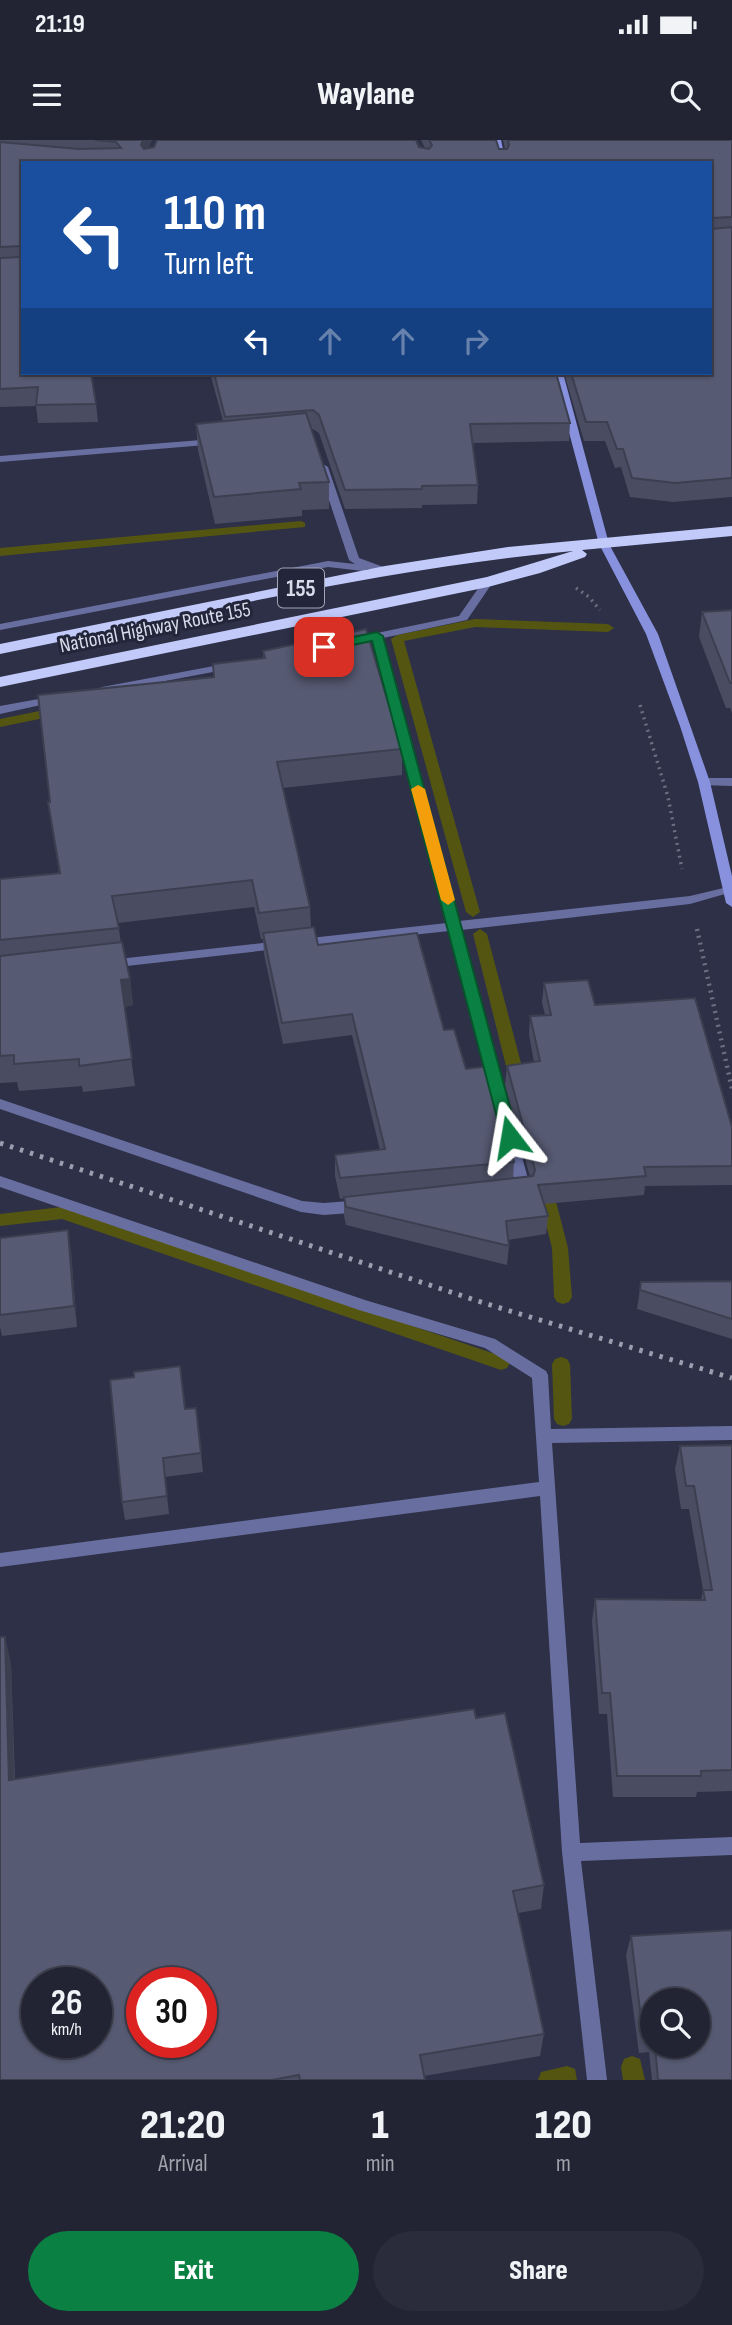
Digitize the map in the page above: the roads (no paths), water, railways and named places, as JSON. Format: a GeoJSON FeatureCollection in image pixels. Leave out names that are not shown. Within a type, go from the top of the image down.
{"type":"FeatureCollection","features":[{"type":"Feature","properties":{"kind":"highway","name":"National Highway Route 155"},"geometry":{"type":"LineString","coordinates":[[0,649],[386,571],[508,552],[732,531]]}},
{"type":"Feature","properties":{"kind":"highway","name":"National Highway Route 155"},"geometry":{"type":"LineString","coordinates":[[0,682],[488,582],[534,570],[604,544]]}},
{"type":"Feature","properties":{"kind":"street"},"geometry":{"type":"LineString","coordinates":[[497,140],[502,161]]}},
{"type":"Feature","properties":{"kind":"street"},"geometry":{"type":"LineString","coordinates":[[559,375],[604,544],[652,634],[705,782],[732,904]]}},
{"type":"Feature","properties":{"kind":"street"},"geometry":{"type":"LineString","coordinates":[[0,459],[230,440]]}},
{"type":"Feature","properties":{"kind":"street"},"geometry":{"type":"LineString","coordinates":[[320,459],[355,560],[386,571]]}},
{"type":"Feature","properties":{"kind":"street"},"geometry":{"type":"LineString","coordinates":[[0,627],[328,564],[386,571]]}},
{"type":"Feature","properties":{"kind":"street"},"geometry":{"type":"LineString","coordinates":[[351,642],[463,618],[488,582]]}},
{"type":"Feature","properties":{"kind":"street"},"geometry":{"type":"LineString","coordinates":[[377,636],[524,1190],[497,1193]]}},
{"type":"Feature","properties":{"kind":"street"},"geometry":{"type":"LineString","coordinates":[[95,692],[244,663]]}},
{"type":"Feature","properties":{"kind":"street"},"geometry":{"type":"LineString","coordinates":[[0,710],[68,697]]}},
{"type":"Feature","properties":{"kind":"street"},"geometry":{"type":"LineString","coordinates":[[705,782],[732,782]]}},
{"type":"Feature","properties":{"kind":"street"},"geometry":{"type":"LineString","coordinates":[[92,966],[691,900],[729,889]]}},
{"type":"Feature","properties":{"kind":"street"},"geometry":{"type":"LineString","coordinates":[[0,1104],[301,1206],[324,1209],[377,1204]]}},
{"type":"Feature","properties":{"kind":"street"},"geometry":{"type":"LineString","coordinates":[[0,1181],[364,1306],[490,1343],[541,1375],[571,1852],[597,2080]]}},
{"type":"Feature","properties":{"kind":"street"},"geometry":{"type":"LineString","coordinates":[[543,1436],[732,1433]]}},
{"type":"Feature","properties":{"kind":"street"},"geometry":{"type":"LineString","coordinates":[[0,1560],[547,1488]]}},
{"type":"Feature","properties":{"kind":"street"},"geometry":{"type":"LineString","coordinates":[[571,1852],[732,1846]]}},
{"type":"Feature","properties":{"kind":"waterway"},"geometry":{"type":"LineString","coordinates":[[0,552],[301,525]]}},
{"type":"Feature","properties":{"kind":"waterway"},"geometry":{"type":"LineString","coordinates":[[473,912],[397,639],[475,623],[608,628]]}},
{"type":"Feature","properties":{"kind":"waterway"},"geometry":{"type":"LineString","coordinates":[[0,723],[59,711]]}},
{"type":"Feature","properties":{"kind":"waterway"},"geometry":{"type":"LineString","coordinates":[[480,934],[519,1086]]}},
{"type":"Feature","properties":{"kind":"waterway"},"geometry":{"type":"LineString","coordinates":[[543,1182],[560,1248],[563,1297]]}},
{"type":"Feature","properties":{"kind":"waterway"},"geometry":{"type":"LineString","coordinates":[[0,1220],[62,1213],[501,1363]]}},
{"type":"Feature","properties":{"kind":"waterway"},"geometry":{"type":"LineString","coordinates":[[561,1364],[563,1419]]}},
{"type":"Feature","properties":{"kind":"waterway"},"geometry":{"type":"LineString","coordinates":[[632,2067],[634,2080]]}},
{"type":"Feature","properties":{"kind":"waterway"},"geometry":{"type":"LineString","coordinates":[[549,2080],[567,2077]]}},
{"type":"Feature","properties":{"kind":"railway"},"geometry":{"type":"LineString","coordinates":[[0,1143],[487,1304],[732,1378]]}}]}
